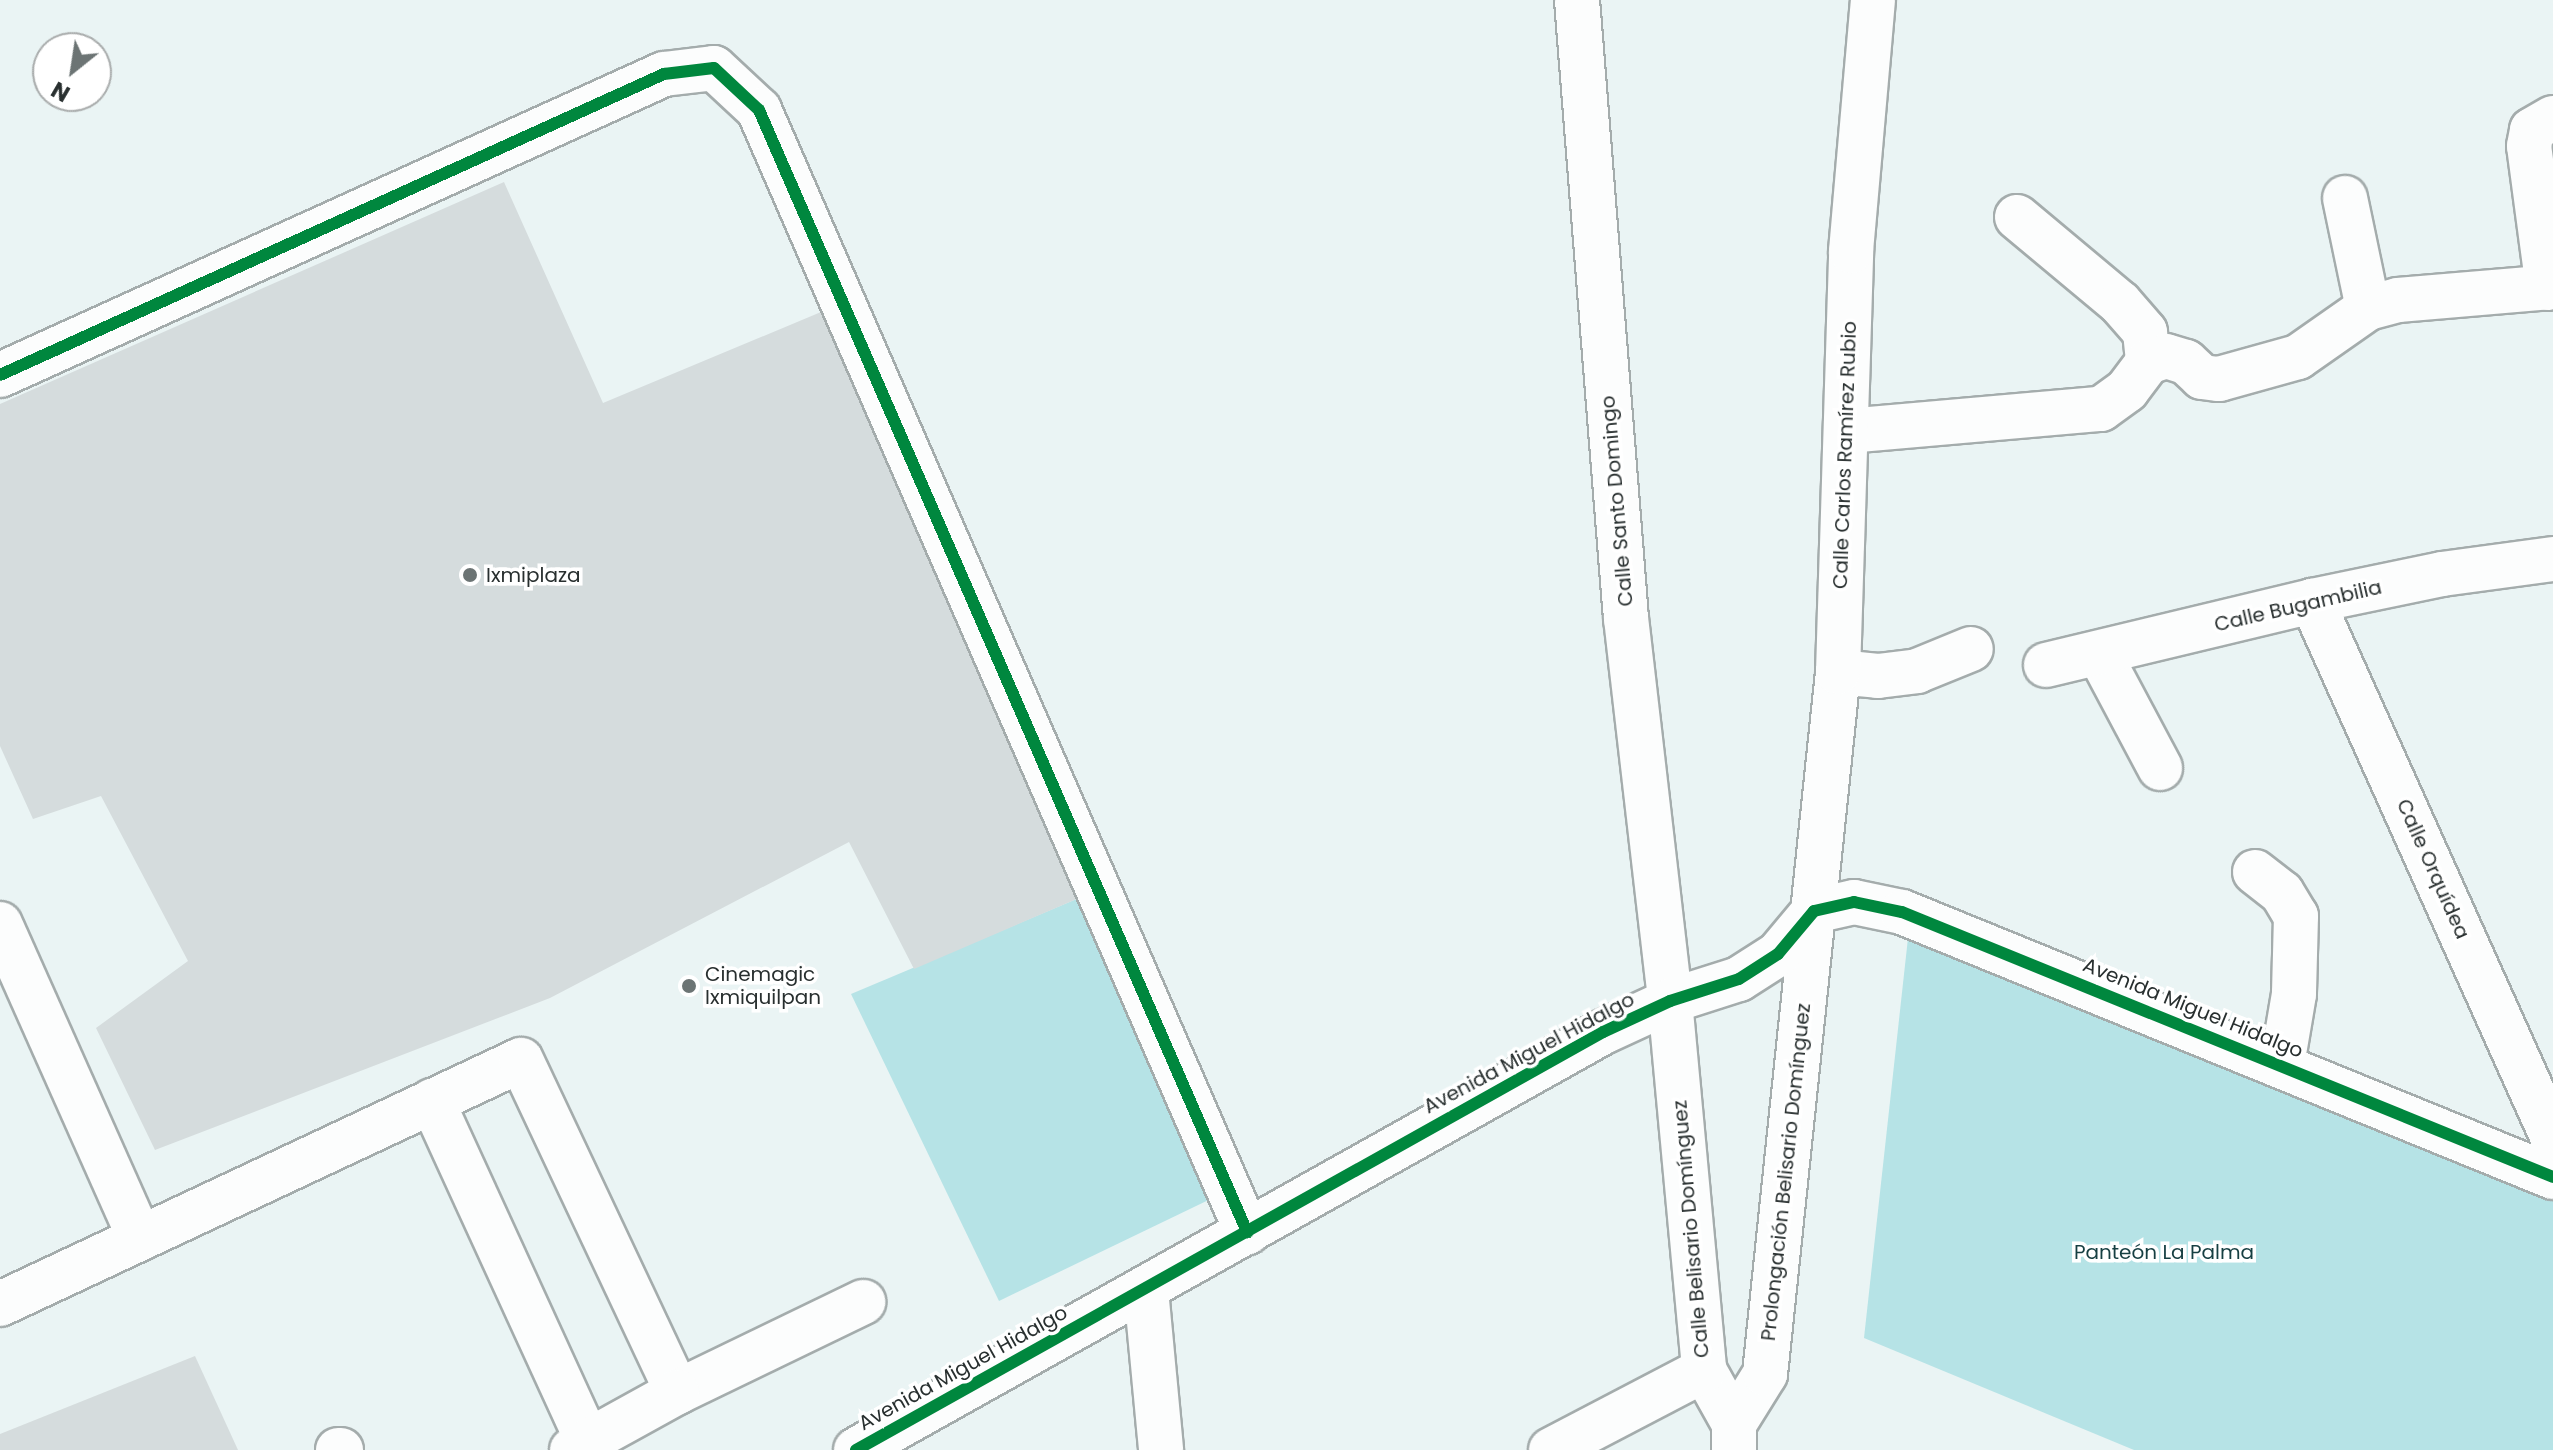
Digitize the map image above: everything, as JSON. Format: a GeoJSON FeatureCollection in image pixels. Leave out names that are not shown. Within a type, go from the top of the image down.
{"type":"FeatureCollection","features":[{"type":"Feature","properties":{"kind":"street","name":"Calle Santo Domingo"},"geometry":{"type":"LineString","coordinates":[[1577,0],[1626,618],[1670,1001]]}},
{"type":"Feature","properties":{"kind":"street","name":"Calle Carlos Ramírez Rubio"},"geometry":{"type":"LineString","coordinates":[[1814,911],[1838,672],[1851,251],[1873,0]]}},
{"type":"Feature","properties":{"kind":"street"},"geometry":{"type":"LineString","coordinates":[[0,375],[664,74],[714,68],[759,110],[1247,1232]]}},
{"type":"Feature","properties":{"kind":"street"},"geometry":{"type":"LineString","coordinates":[[1847,431],[2101,409],[2127,390],[2148,362],[2166,356],[2186,362],[2202,377],[2219,379],[2298,357],[2368,308],[2398,300],[2550,288],[2529,146],[2532,130],[2553,118]]}},
{"type":"Feature","properties":{"kind":"street"},"geometry":{"type":"LineString","coordinates":[[2345,198],[2368,308]]}},
{"type":"Feature","properties":{"kind":"street"},"geometry":{"type":"LineString","coordinates":[[2017,217],[2120,303],[2145,332],[2148,362]]}},
{"type":"Feature","properties":{"kind":"street","name":"Calle Bugambilia"},"geometry":{"type":"LineString","coordinates":[[2046,665],[2100,655],[2312,601],[2442,574],[2553,559]]}},
{"type":"Feature","properties":{"kind":"street","name":"Calle Orquídea"},"geometry":{"type":"LineString","coordinates":[[2312,601],[2553,1138]]}},
{"type":"Feature","properties":{"kind":"street"},"geometry":{"type":"LineString","coordinates":[[1838,672],[1878,676],[1917,671],[1971,649]]}},
{"type":"Feature","properties":{"kind":"street"},"geometry":{"type":"LineString","coordinates":[[2100,655],[2160,768]]}},
{"type":"Feature","properties":{"kind":"street"},"geometry":{"type":"LineString","coordinates":[[2255,872],[2282,893],[2296,916],[2294,994],[2282,1065]]}},
{"type":"Feature","properties":{"kind":"street","name":"Avenida Miguel Hidalgo"},"geometry":{"type":"LineString","coordinates":[[856,1450],[1603,1032],[1670,1001],[1739,979],[1778,954],[1814,911],[1854,902],[1902,912],[2553,1177]]}},
{"type":"Feature","properties":{"kind":"street","name":"Prolongación Belisario Domínguez"},"geometry":{"type":"LineString","coordinates":[[1734,1437],[1765,1374],[1814,911]]}},
{"type":"Feature","properties":{"kind":"street"},"geometry":{"type":"LineString","coordinates":[[0,924],[140,1238]]}},
{"type":"Feature","properties":{"kind":"street","name":"Calle Belisario Domínguez"},"geometry":{"type":"LineString","coordinates":[[1670,1001],[1704,1370],[1734,1437]]}},
{"type":"Feature","properties":{"kind":"street"},"geometry":{"type":"LineString","coordinates":[[0,1304],[521,1060],[677,1392]]}},
{"type":"Feature","properties":{"kind":"street"},"geometry":{"type":"LineString","coordinates":[[432,1101],[584,1447],[677,1392],[863,1302]]}},
{"type":"Feature","properties":{"kind":"street"},"geometry":{"type":"LineString","coordinates":[[1146,1290],[1161,1450]]}},
{"type":"Feature","properties":{"kind":"street"},"geometry":{"type":"LineString","coordinates":[[1551,1450],[1704,1370]]}},
{"type":"Feature","properties":{"kind":"green space"},"geometry":{"type":"Polygon","coordinates":[[[1086,895],[1221,1194],[999,1301],[851,994],[1086,895]]]}},
{"type":"Feature","properties":{"kind":"green space","name":"Panteón La Palma"},"geometry":{"type":"Polygon","coordinates":[[[1908,938],[2553,1200],[2553,1450],[2134,1450],[1864,1338],[1908,938]]]}},
{"type":"Feature","properties":{"kind":"building","name":"Ixmiplaza"},"geometry":{"type":"Polygon","coordinates":[[[504,182],[603,403],[821,312],[1086,895],[914,969],[849,842],[550,998],[155,1150],[96,1028],[188,961],[101,796],[33,819],[0,746],[0,404],[504,182]]]}},
{"type":"Feature","properties":{"kind":"building"},"geometry":{"type":"Polygon","coordinates":[[[195,1356],[238,1450],[0,1450],[0,1434],[195,1356]]]}},
{"type":"Feature","properties":{"kind":"cycle path"},"geometry":{"type":"LineString","coordinates":[[0,375],[664,74],[714,68],[759,110],[1247,1232]]}},
{"type":"Feature","properties":{"kind":"cycle path"},"geometry":{"type":"LineString","coordinates":[[856,1450],[1603,1032],[1670,1001],[1739,979],[1778,954],[1814,911],[1854,902],[1902,912],[2553,1177]]}},
{"type":"Feature","properties":{"kind":"place","name":"Ixmiplaza"},"geometry":{"type":"Point","coordinates":[470,575]}},
{"type":"Feature","properties":{"kind":"place","name":"Cinemagic Ixmiquilpan"},"geometry":{"type":"Point","coordinates":[689,986]}}]}
